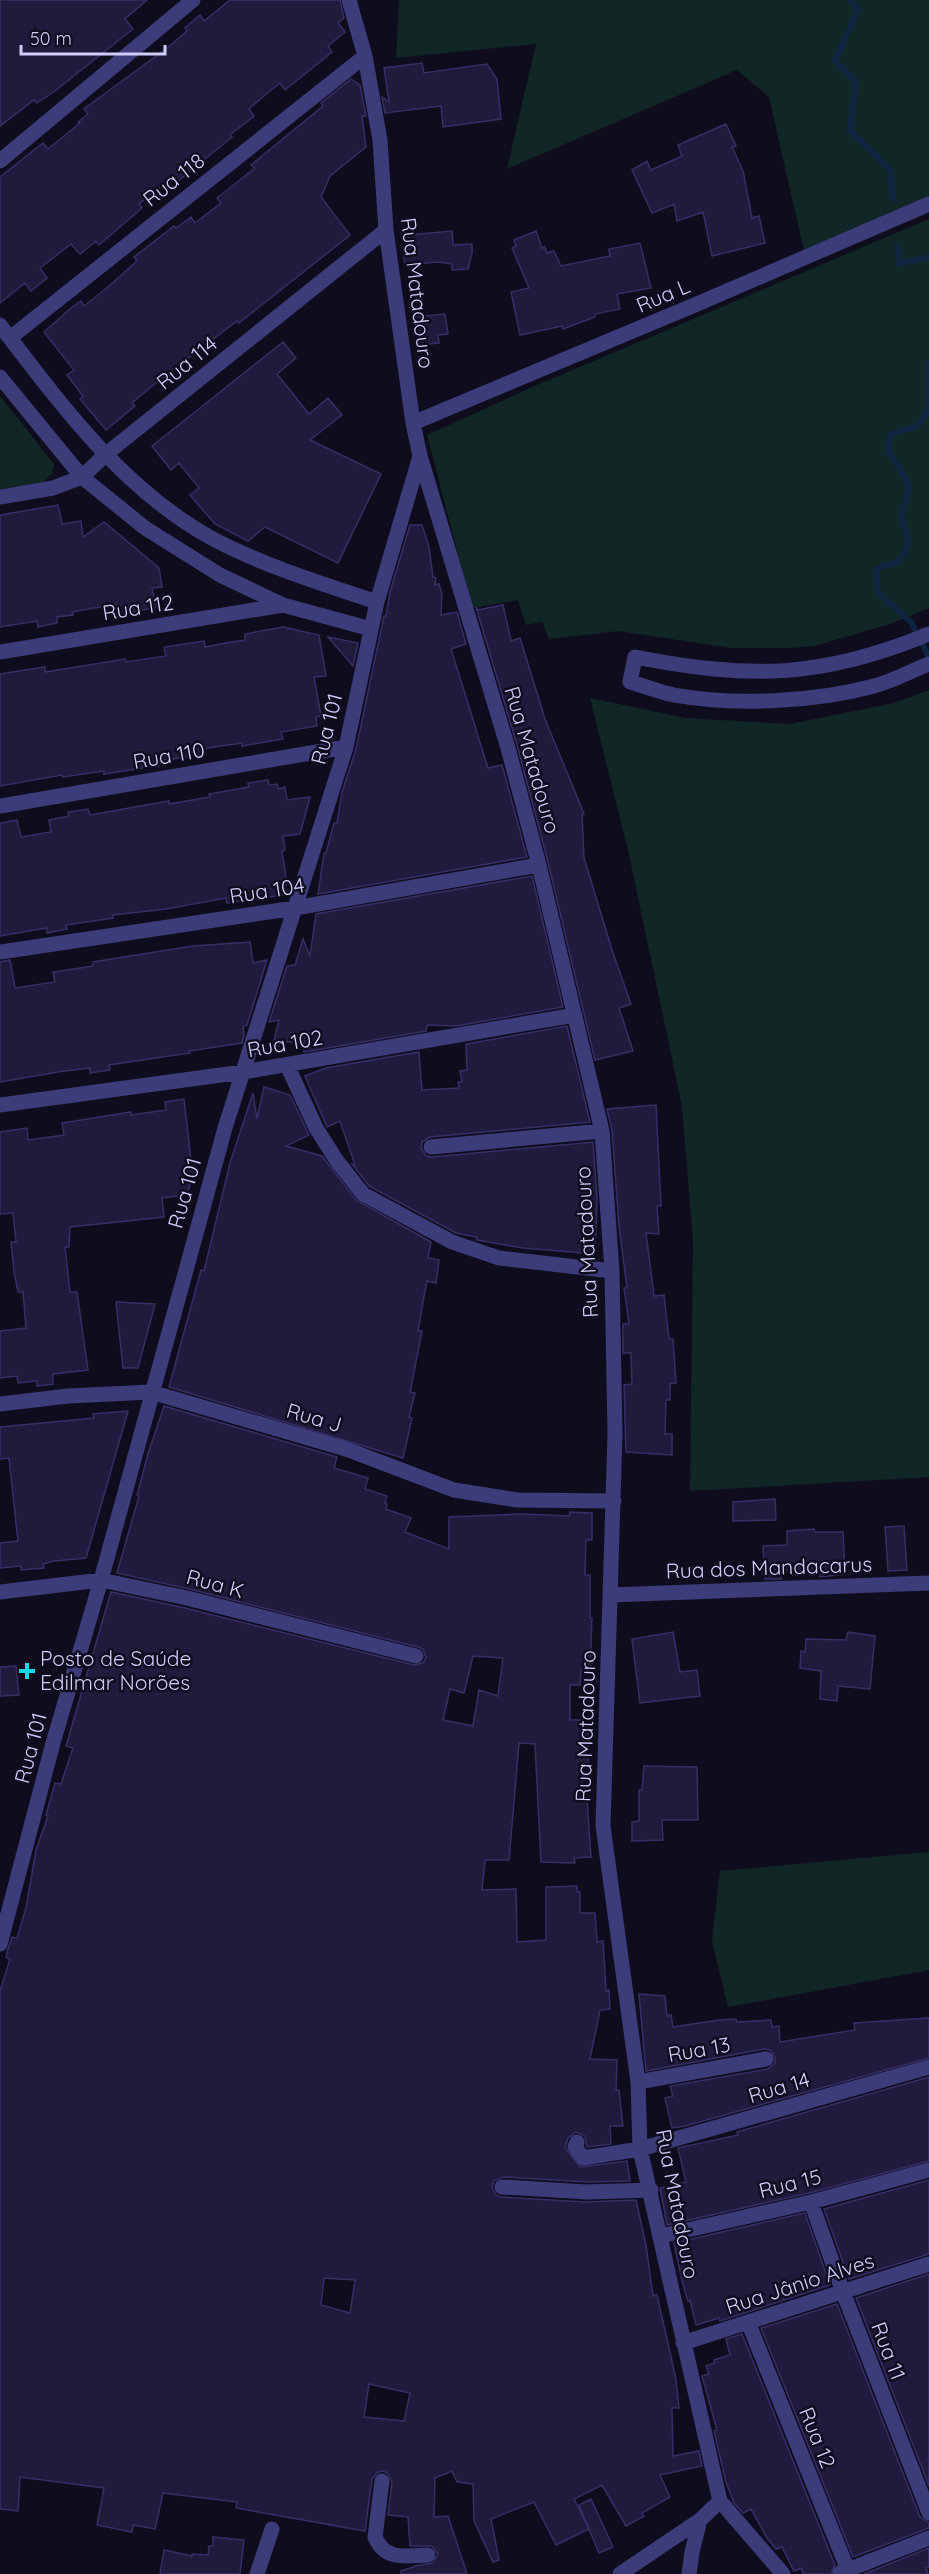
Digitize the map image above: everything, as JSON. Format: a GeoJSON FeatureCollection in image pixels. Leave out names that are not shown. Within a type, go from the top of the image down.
{"type":"FeatureCollection","features":[{"type":"Feature","properties":{"kind":"street"},"geometry":{"type":"LineString","coordinates":[[0,161],[193,0]]}},
{"type":"Feature","properties":{"kind":"street","name":"Rua Matadouro"},"geometry":{"type":"LineString","coordinates":[[349,0],[365,56],[380,140],[386,230],[413,423],[420,456],[508,748],[539,865],[602,1131],[612,1271],[614,1501],[603,1826],[638,2082],[640,2149],[661,2236],[682,2343],[720,2501]]}},
{"type":"Feature","properties":{"kind":"street","name":"Rua 118"},"geometry":{"type":"LineString","coordinates":[[10,338],[365,56]]}},
{"type":"Feature","properties":{"kind":"street","name":"Rua L"},"geometry":{"type":"LineString","coordinates":[[413,423],[929,204]]}},
{"type":"Feature","properties":{"kind":"street","name":"Rua 114"},"geometry":{"type":"LineString","coordinates":[[0,497],[53,488],[82,477],[106,454],[386,230]]}},
{"type":"Feature","properties":{"kind":"street"},"geometry":{"type":"LineString","coordinates":[[0,325],[62,407],[106,454],[162,504],[216,540],[288,573],[378,602]]}},
{"type":"Feature","properties":{"kind":"street"},"geometry":{"type":"LineString","coordinates":[[0,377],[82,477],[171,546],[220,576],[283,605],[371,629]]}},
{"type":"Feature","properties":{"kind":"street","name":"Rua 101"},"geometry":{"type":"LineString","coordinates":[[0,1944],[53,1743],[101,1580],[225,1128],[346,747],[371,629],[420,456]]}},
{"type":"Feature","properties":{"kind":"street","name":"Rua 112"},"geometry":{"type":"LineString","coordinates":[[0,652],[283,605]]}},
{"type":"Feature","properties":{"kind":"street"},"geometry":{"type":"LineString","coordinates":[[929,634],[849,661],[817,668],[778,672],[735,672],[635,657],[630,682],[674,694],[720,699],[767,700],[875,686],[929,664]]}},
{"type":"Feature","properties":{"kind":"street","name":"Rua 110"},"geometry":{"type":"LineString","coordinates":[[0,806],[346,747]]}},
{"type":"Feature","properties":{"kind":"street","name":"Rua 104"},"geometry":{"type":"LineString","coordinates":[[0,952],[295,908],[539,865]]}},
{"type":"Feature","properties":{"kind":"street","name":"Rua 102"},"geometry":{"type":"LineString","coordinates":[[0,1105],[243,1072],[575,1015]]}},
{"type":"Feature","properties":{"kind":"street"},"geometry":{"type":"LineString","coordinates":[[287,1065],[316,1128],[337,1161],[363,1194],[452,1242],[492,1255],[612,1271]]}},
{"type":"Feature","properties":{"kind":"street"},"geometry":{"type":"LineString","coordinates":[[430,1147],[602,1131]]}},
{"type":"Feature","properties":{"kind":"street","name":"Rua J"},"geometry":{"type":"LineString","coordinates":[[0,1404],[68,1396],[151,1392],[346,1449],[454,1490],[517,1500],[614,1501]]}},
{"type":"Feature","properties":{"kind":"street","name":"Rua K"},"geometry":{"type":"LineString","coordinates":[[0,1592],[101,1580],[187,1598],[416,1656]]}},
{"type":"Feature","properties":{"kind":"street","name":"Rua dos Mandacarus"},"geometry":{"type":"LineString","coordinates":[[611,1595],[929,1583]]}},
{"type":"Feature","properties":{"kind":"street","name":"Rua 13"},"geometry":{"type":"LineString","coordinates":[[638,2082],[766,2059]]}},
{"type":"Feature","properties":{"kind":"street","name":"Rua 14"},"geometry":{"type":"LineString","coordinates":[[577,2142],[574,2147],[582,2158],[640,2149],[929,2067]]}},
{"type":"Feature","properties":{"kind":"street","name":"Rua 15"},"geometry":{"type":"LineString","coordinates":[[661,2236],[811,2202],[929,2170]]}},
{"type":"Feature","properties":{"kind":"street"},"geometry":{"type":"LineString","coordinates":[[502,2187],[587,2192],[651,2190]]}},
{"type":"Feature","properties":{"kind":"street","name":"Rua 11"},"geometry":{"type":"LineString","coordinates":[[811,2202],[843,2292],[929,2513]]}},
{"type":"Feature","properties":{"kind":"street","name":"Rua Jânio Alves"},"geometry":{"type":"LineString","coordinates":[[682,2343],[929,2264]]}},
{"type":"Feature","properties":{"kind":"street","name":"Rua 12"},"geometry":{"type":"LineString","coordinates":[[748,2322],[843,2572]]}},
{"type":"Feature","properties":{"kind":"street"},"geometry":{"type":"LineString","coordinates":[[382,2481],[375,2537],[385,2552],[404,2556],[428,2555]]}},
{"type":"Feature","properties":{"kind":"street"},"geometry":{"type":"LineString","coordinates":[[620,2574],[700,2520],[720,2501],[783,2574]]}},
{"type":"Feature","properties":{"kind":"street"},"geometry":{"type":"LineString","coordinates":[[689,2574],[700,2520]]}},
{"type":"Feature","properties":{"kind":"street"},"geometry":{"type":"LineString","coordinates":[[257,2574],[272,2529]]}},
{"type":"Feature","properties":{"kind":"street"},"geometry":{"type":"LineString","coordinates":[[843,2572],[929,2538]]}},
{"type":"Feature","properties":{"kind":"green space"},"geometry":{"type":"Polygon","coordinates":[[[399,0],[929,0],[929,201],[805,255],[769,97],[737,70],[507,169],[536,44],[396,58],[399,0]]]}},
{"type":"Feature","properties":{"kind":"green space"},"geometry":{"type":"Polygon","coordinates":[[[929,219],[929,608],[890,624],[815,646],[731,648],[619,631],[549,639],[542,622],[526,625],[518,600],[472,608],[427,435],[530,388],[929,219]]]}},
{"type":"Feature","properties":{"kind":"green space"},"geometry":{"type":"Polygon","coordinates":[[[0,396],[54,464],[52,474],[43,482],[0,489],[0,396]]]}},
{"type":"Feature","properties":{"kind":"green space"},"geometry":{"type":"Polygon","coordinates":[[[929,690],[929,1477],[690,1491],[693,1241],[682,1106],[628,850],[590,698],[685,718],[790,724],[894,703],[929,690]]]}},
{"type":"Feature","properties":{"kind":"green space"},"geometry":{"type":"Polygon","coordinates":[[[929,1850],[929,1970],[728,2007],[712,1941],[720,1871],[928,1852],[929,1850]]]}},
{"type":"Feature","properties":{"kind":"building"},"geometry":{"type":"Polygon","coordinates":[[[0,0],[147,0],[125,19],[133,29],[55,91],[37,103],[34,100],[0,126],[0,0]]]}},
{"type":"Feature","properties":{"kind":"building"},"geometry":{"type":"Polygon","coordinates":[[[230,0],[340,0],[344,18],[338,23],[345,32],[328,46],[332,52],[285,90],[280,83],[265,95],[249,109],[254,116],[230,135],[232,137],[178,181],[174,176],[139,204],[142,208],[99,245],[96,241],[80,254],[71,244],[40,268],[47,278],[31,291],[25,283],[0,303],[0,177],[43,143],[48,149],[80,123],[78,122],[88,114],[84,109],[167,48],[187,31],[185,28],[200,15],[204,21],[230,0]]]}},
{"type":"Feature","properties":{"kind":"building"},"geometry":{"type":"Polygon","coordinates":[[[422,63],[424,73],[487,64],[497,79],[501,119],[443,127],[441,106],[385,113],[382,97],[389,102],[384,68],[422,63]]]}},
{"type":"Feature","properties":{"kind":"building"},"geometry":{"type":"Polygon","coordinates":[[[351,79],[360,85],[366,116],[362,116],[366,147],[330,176],[321,197],[350,235],[239,323],[237,321],[157,382],[132,403],[135,406],[106,430],[80,399],[83,396],[67,375],[74,370],[44,332],[71,308],[81,301],[84,306],[108,287],[137,261],[134,257],[174,226],[176,228],[191,217],[195,223],[221,203],[217,198],[255,168],[251,165],[323,106],[321,103],[351,79]]]}},
{"type":"Feature","properties":{"kind":"building"},"geometry":{"type":"Polygon","coordinates":[[[726,124],[736,146],[732,147],[743,171],[752,218],[759,216],[765,243],[712,256],[703,212],[677,221],[674,204],[652,213],[632,170],[647,161],[651,170],[682,156],[678,145],[726,124]]]}},
{"type":"Feature","properties":{"kind":"building"},"geometry":{"type":"Polygon","coordinates":[[[452,231],[453,245],[472,244],[468,269],[452,270],[452,264],[438,262],[405,265],[403,249],[410,248],[408,235],[452,231]]]}},
{"type":"Feature","properties":{"kind":"building"},"geometry":{"type":"Polygon","coordinates":[[[536,231],[542,248],[545,247],[547,253],[554,251],[561,266],[610,256],[609,249],[640,243],[651,288],[617,294],[620,309],[595,314],[595,317],[563,329],[562,326],[520,335],[511,292],[529,288],[512,248],[516,246],[514,240],[536,231]]]}},
{"type":"Feature","properties":{"kind":"building"},"geometry":{"type":"Polygon","coordinates":[[[445,314],[448,334],[438,335],[439,343],[419,345],[415,317],[445,314]]]}},
{"type":"Feature","properties":{"kind":"building"},"geometry":{"type":"Polygon","coordinates":[[[283,342],[296,358],[277,374],[309,414],[328,398],[342,415],[310,440],[381,474],[338,563],[265,527],[248,541],[215,524],[190,495],[199,488],[179,463],[171,470],[152,446],[283,342]]]}},
{"type":"Feature","properties":{"kind":"building"},"geometry":{"type":"Polygon","coordinates":[[[58,505],[62,524],[81,521],[83,537],[104,522],[159,568],[162,587],[152,588],[156,608],[118,614],[116,604],[72,612],[73,615],[57,617],[57,623],[38,627],[37,621],[0,627],[0,515],[58,505]]]}},
{"type":"Feature","properties":{"kind":"building"},"geometry":{"type":"Polygon","coordinates":[[[410,525],[422,525],[429,547],[433,577],[436,578],[435,585],[439,584],[442,594],[441,615],[457,612],[466,644],[451,649],[488,768],[502,765],[527,857],[318,894],[324,853],[326,853],[334,823],[337,823],[342,792],[356,749],[384,616],[386,616],[390,592],[410,525]]]}},
{"type":"Feature","properties":{"kind":"building"},"geometry":{"type":"Polygon","coordinates":[[[503,605],[511,641],[520,638],[545,719],[584,814],[582,815],[584,858],[631,1004],[619,1008],[633,1051],[595,1060],[548,862],[517,745],[476,607],[478,610],[503,605]]]}},
{"type":"Feature","properties":{"kind":"building"},"geometry":{"type":"Polygon","coordinates":[[[283,627],[319,635],[326,676],[314,677],[321,716],[316,717],[317,726],[281,732],[283,739],[242,746],[242,743],[201,749],[202,755],[142,763],[142,768],[104,774],[104,771],[63,777],[62,775],[0,786],[0,674],[45,667],[45,672],[125,659],[126,662],[166,656],[164,647],[204,641],[205,647],[245,640],[245,634],[283,627]]]}},
{"type":"Feature","properties":{"kind":"building"},"geometry":{"type":"Polygon","coordinates":[[[328,637],[358,643],[353,666],[328,637]]]}},
{"type":"Feature","properties":{"kind":"building"},"geometry":{"type":"Polygon","coordinates":[[[268,780],[269,785],[277,784],[278,789],[285,787],[287,800],[310,797],[300,834],[283,836],[285,850],[282,851],[287,884],[282,890],[284,895],[227,903],[226,898],[166,909],[113,915],[113,918],[66,925],[67,929],[47,933],[47,928],[0,936],[0,823],[17,820],[21,837],[51,832],[49,820],[69,816],[68,812],[88,809],[90,815],[169,801],[169,804],[210,797],[209,794],[249,787],[248,783],[268,780]]]}},
{"type":"Feature","properties":{"kind":"building"},"geometry":{"type":"Polygon","coordinates":[[[532,876],[563,1007],[456,1026],[427,1025],[426,1031],[304,1052],[305,1043],[274,1041],[279,1020],[269,1022],[287,966],[295,965],[303,939],[310,956],[316,914],[532,876]]]}},
{"type":"Feature","properties":{"kind":"building"},"geometry":{"type":"Polygon","coordinates":[[[250,942],[253,963],[267,960],[247,1025],[243,1026],[242,1043],[109,1065],[110,1070],[90,1073],[90,1068],[0,1082],[0,962],[10,960],[15,988],[55,982],[53,972],[93,966],[93,962],[193,946],[250,942]]]}},
{"type":"Feature","properties":{"kind":"building"},"geometry":{"type":"Polygon","coordinates":[[[567,1026],[590,1122],[430,1137],[422,1142],[421,1148],[426,1156],[432,1157],[593,1142],[597,1198],[595,1254],[523,1248],[477,1240],[476,1237],[456,1233],[369,1186],[352,1164],[355,1165],[340,1121],[327,1127],[305,1076],[326,1068],[419,1052],[422,1090],[459,1088],[458,1082],[462,1082],[460,1071],[467,1070],[466,1044],[567,1026]]]}},
{"type":"Feature","properties":{"kind":"building"},"geometry":{"type":"Polygon","coordinates":[[[264,1087],[290,1095],[309,1135],[286,1146],[322,1156],[356,1200],[431,1242],[428,1258],[439,1260],[436,1283],[427,1281],[424,1296],[418,1331],[422,1331],[410,1392],[415,1393],[409,1417],[412,1418],[403,1458],[169,1387],[201,1270],[204,1271],[230,1163],[253,1093],[257,1119],[264,1087]]]}},
{"type":"Feature","properties":{"kind":"building"},"geometry":{"type":"Polygon","coordinates":[[[184,1099],[191,1160],[197,1160],[187,1195],[162,1198],[164,1217],[70,1227],[69,1247],[65,1247],[70,1292],[77,1292],[88,1370],[53,1374],[53,1384],[37,1386],[37,1381],[18,1383],[17,1376],[0,1378],[0,1331],[26,1328],[23,1292],[18,1292],[14,1272],[11,1242],[16,1242],[13,1213],[0,1214],[0,1132],[27,1128],[28,1140],[64,1135],[62,1123],[131,1112],[131,1115],[166,1110],[165,1102],[184,1099]]]}},
{"type":"Feature","properties":{"kind":"building"},"geometry":{"type":"Polygon","coordinates":[[[656,1105],[661,1206],[657,1206],[659,1234],[646,1233],[654,1296],[664,1295],[669,1339],[673,1339],[676,1383],[670,1384],[670,1400],[666,1400],[665,1434],[672,1434],[672,1455],[626,1452],[624,1385],[632,1384],[631,1353],[623,1353],[623,1324],[629,1324],[624,1288],[627,1288],[619,1226],[612,1130],[607,1109],[656,1105]]]}},
{"type":"Feature","properties":{"kind":"building"},"geometry":{"type":"Polygon","coordinates":[[[116,1302],[155,1304],[138,1368],[123,1368],[116,1302]]]}},
{"type":"Feature","properties":{"kind":"building"},"geometry":{"type":"Polygon","coordinates":[[[164,1406],[337,1457],[334,1468],[368,1478],[365,1489],[387,1496],[386,1509],[411,1518],[405,1532],[449,1549],[449,1517],[523,1514],[569,1516],[570,1512],[592,1513],[592,1540],[586,1540],[585,1575],[590,1575],[590,1618],[592,1618],[590,1670],[581,1670],[580,1685],[570,1685],[570,1720],[588,1720],[588,1763],[582,1763],[582,1778],[583,1801],[587,1800],[591,1857],[574,1858],[575,1863],[541,1862],[535,1744],[519,1743],[509,1860],[485,1860],[482,1890],[516,1889],[517,1942],[546,1940],[546,1887],[577,1886],[577,1892],[580,1892],[580,1913],[595,1913],[597,1942],[603,1941],[606,1991],[609,1990],[610,2009],[600,2010],[590,2059],[617,2060],[616,2090],[619,2090],[623,2126],[610,2126],[611,2144],[587,2147],[585,2136],[576,2132],[568,2138],[565,2148],[580,2167],[627,2161],[630,2181],[587,2182],[503,2177],[494,2181],[492,2187],[496,2195],[501,2197],[586,2202],[636,2200],[646,2245],[653,2296],[657,2295],[676,2379],[679,2408],[672,2408],[673,2456],[699,2451],[702,2466],[660,2475],[670,2497],[642,2513],[644,2516],[626,2526],[602,2485],[574,2499],[589,2529],[556,2545],[534,2502],[491,2519],[499,2560],[493,2562],[474,2521],[473,2484],[457,2482],[452,2471],[435,2478],[434,2517],[448,2516],[467,2574],[401,2574],[401,2571],[416,2566],[414,2566],[433,2563],[438,2554],[432,2546],[410,2546],[408,2517],[388,2515],[392,2482],[384,2471],[378,2472],[372,2479],[365,2531],[236,2508],[237,2502],[163,2493],[155,2529],[133,2525],[132,2532],[97,2525],[104,2488],[20,2477],[18,2511],[0,2509],[0,1991],[10,1959],[6,1957],[8,1949],[12,1937],[17,1938],[26,1908],[36,1850],[48,1816],[46,1815],[55,1783],[61,1784],[73,1748],[66,1746],[111,1592],[414,1665],[423,1663],[426,1658],[423,1649],[418,1647],[117,1573],[139,1496],[137,1495],[164,1406]],[[473,1656],[464,1693],[450,1689],[443,1720],[473,1726],[479,1690],[498,1696],[503,1658],[473,1656]],[[324,2278],[321,2305],[350,2313],[355,2280],[324,2278]],[[369,2384],[364,2417],[404,2421],[410,2393],[369,2384]]]}},
{"type":"Feature","properties":{"kind":"building"},"geometry":{"type":"Polygon","coordinates":[[[128,1411],[86,1558],[54,1561],[43,1564],[44,1568],[21,1570],[21,1566],[0,1568],[0,1543],[18,1541],[9,1458],[0,1459],[0,1427],[94,1418],[93,1414],[128,1411]]]}},
{"type":"Feature","properties":{"kind":"building"},"geometry":{"type":"Polygon","coordinates":[[[775,1499],[776,1520],[733,1521],[733,1502],[775,1499]]]}},
{"type":"Feature","properties":{"kind":"building"},"geometry":{"type":"Polygon","coordinates":[[[904,1526],[907,1570],[888,1571],[885,1527],[904,1526]]]}},
{"type":"Feature","properties":{"kind":"building"},"geometry":{"type":"Polygon","coordinates":[[[814,1529],[815,1532],[843,1532],[845,1574],[820,1577],[820,1568],[780,1571],[781,1579],[765,1579],[763,1546],[787,1545],[787,1531],[814,1529]]]}},
{"type":"Feature","properties":{"kind":"building"},"geometry":{"type":"Polygon","coordinates":[[[673,1632],[680,1672],[697,1670],[700,1696],[640,1703],[632,1639],[673,1632]]]}},
{"type":"Feature","properties":{"kind":"building"},"geometry":{"type":"Polygon","coordinates":[[[848,1632],[875,1636],[870,1689],[838,1686],[837,1701],[820,1699],[821,1671],[800,1668],[801,1651],[805,1652],[806,1639],[846,1640],[848,1632]]]}},
{"type":"Feature","properties":{"kind":"building"},"geometry":{"type":"Polygon","coordinates":[[[16,1666],[19,1695],[0,1696],[0,1667],[16,1666]]]}},
{"type":"Feature","properties":{"kind":"building"},"geometry":{"type":"Polygon","coordinates":[[[644,1766],[697,1767],[698,1820],[662,1820],[663,1840],[632,1841],[632,1822],[639,1821],[639,1790],[642,1790],[644,1766]]]}},
{"type":"Feature","properties":{"kind":"building"},"geometry":{"type":"Polygon","coordinates":[[[639,1994],[665,1996],[667,2016],[671,2015],[673,2027],[719,2020],[736,2019],[737,2022],[771,2020],[772,2027],[779,2026],[780,2042],[855,2030],[854,2023],[929,2018],[929,2058],[672,2128],[665,2098],[673,2096],[670,2086],[768,2069],[775,2063],[775,2057],[770,2050],[764,2049],[646,2071],[639,1994]]]}},
{"type":"Feature","properties":{"kind":"building"},"geometry":{"type":"Polygon","coordinates":[[[929,2077],[929,2161],[809,2193],[667,2225],[660,2188],[686,2182],[678,2148],[738,2135],[737,2132],[929,2077]]]}},
{"type":"Feature","properties":{"kind":"building"},"geometry":{"type":"Polygon","coordinates":[[[929,2180],[929,2254],[849,2279],[824,2209],[929,2180]]]}},
{"type":"Feature","properties":{"kind":"building"},"geometry":{"type":"Polygon","coordinates":[[[805,2213],[830,2285],[720,2321],[719,2318],[696,2325],[690,2300],[688,2301],[683,2285],[674,2243],[805,2213]]]}},
{"type":"Feature","properties":{"kind":"building"},"geometry":{"type":"Polygon","coordinates":[[[929,2274],[929,2486],[856,2298],[929,2274]]]}},
{"type":"Feature","properties":{"kind":"building"},"geometry":{"type":"Polygon","coordinates":[[[837,2304],[920,2517],[929,2523],[929,2528],[853,2557],[761,2328],[837,2304]]]}},
{"type":"Feature","properties":{"kind":"building"},"geometry":{"type":"Polygon","coordinates":[[[742,2334],[835,2565],[831,2574],[803,2574],[802,2568],[794,2571],[782,2547],[776,2549],[767,2538],[751,2509],[743,2513],[734,2503],[726,2482],[714,2431],[717,2430],[702,2376],[709,2374],[706,2366],[715,2363],[714,2360],[730,2355],[726,2339],[742,2334]]]}},
{"type":"Feature","properties":{"kind":"building"},"geometry":{"type":"Polygon","coordinates":[[[591,2499],[613,2547],[599,2553],[579,2505],[591,2499]]]}},
{"type":"Feature","properties":{"kind":"building"},"geometry":{"type":"Polygon","coordinates":[[[213,2537],[244,2540],[240,2574],[160,2574],[164,2550],[192,2556],[192,2554],[208,2555],[209,2546],[213,2546],[213,2537]]]}},
{"type":"Feature","properties":{"kind":"building"},"geometry":{"type":"Polygon","coordinates":[[[929,2548],[929,2567],[926,2568],[928,2574],[864,2574],[929,2548]]]}},
{"type":"Feature","properties":{"kind":"waterway"},"geometry":{"type":"LineString","coordinates":[[851,0],[858,9],[835,61],[856,82],[850,131],[890,169],[893,199]]}},
{"type":"Feature","properties":{"kind":"waterway"},"geometry":{"type":"LineString","coordinates":[[898,246],[899,264],[929,257]]}},
{"type":"Feature","properties":{"kind":"waterway"},"geometry":{"type":"LineString","coordinates":[[929,362],[929,405]]}},
{"type":"Feature","properties":{"kind":"waterway"},"geometry":{"type":"LineString","coordinates":[[929,408],[922,420],[914,427],[890,434],[888,451],[909,487],[902,516],[908,544],[900,561],[876,569],[878,593],[911,622],[929,657]]}},
{"type":"Feature","properties":{"kind":"place","name":"Posto de Saúde Edilmar Norões"},"geometry":{"type":"Point","coordinates":[27,1671]}}]}
